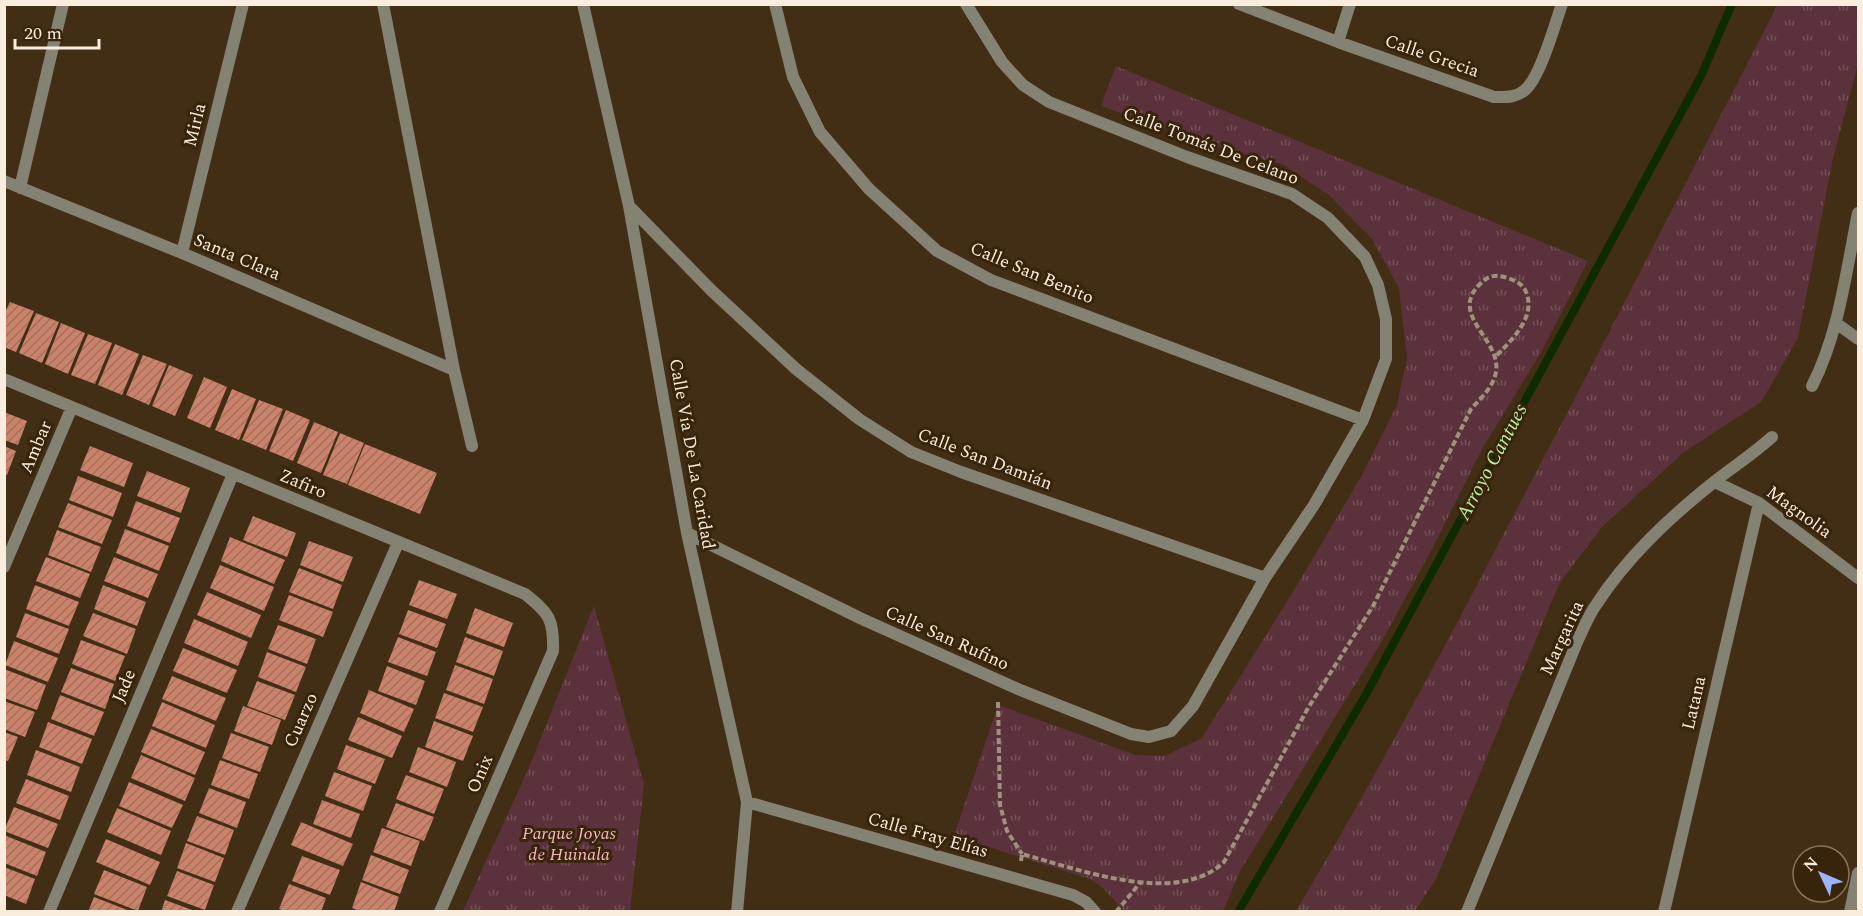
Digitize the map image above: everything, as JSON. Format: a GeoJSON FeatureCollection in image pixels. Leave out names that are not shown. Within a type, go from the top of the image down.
{"type":"FeatureCollection","features":[{"type":"Feature","properties":{"kind":"street"},"geometry":{"type":"LineString","coordinates":[[20,188],[63,4]]}},
{"type":"Feature","properties":{"kind":"street","name":"Mirla"},"geometry":{"type":"LineString","coordinates":[[182,254],[243,4]]}},
{"type":"Feature","properties":{"kind":"street"},"geometry":{"type":"LineString","coordinates":[[383,4],[454,370],[472,446]]}},
{"type":"Feature","properties":{"kind":"street","name":"Calle Vía De La Caridad"},"geometry":{"type":"LineString","coordinates":[[583,4],[629,206],[687,532],[747,802],[737,912]]}},
{"type":"Feature","properties":{"kind":"street","name":"Calle San Benito"},"geometry":{"type":"LineString","coordinates":[[775,4],[793,77],[820,132],[869,189],[937,251],[991,280],[1363,420]]}},
{"type":"Feature","properties":{"kind":"street","name":"Calle Tomás De Celano"},"geometry":{"type":"LineString","coordinates":[[966,4],[1002,62],[1023,85],[1049,102],[1187,157],[1292,194],[1328,218],[1365,257],[1378,285],[1386,319],[1386,359],[1363,420],[1314,505],[1265,578],[1193,706]]}},
{"type":"Feature","properties":{"kind":"street","name":"Calle Grecia"},"geometry":{"type":"LineString","coordinates":[[1239,4],[1494,97],[1512,97],[1526,90],[1541,64],[1562,4]]}},
{"type":"Feature","properties":{"kind":"street"},"geometry":{"type":"LineString","coordinates":[[1338,42],[1350,4]]}},
{"type":"Feature","properties":{"kind":"street","name":"Santa Clara"},"geometry":{"type":"LineString","coordinates":[[4,181],[454,370]]}},
{"type":"Feature","properties":{"kind":"street","name":"Calle San Damián"},"geometry":{"type":"LineString","coordinates":[[629,206],[711,290],[796,369],[859,419],[911,452],[972,476],[1265,578]]}},
{"type":"Feature","properties":{"kind":"street"},"geometry":{"type":"LineString","coordinates":[[1812,386],[1824,362],[1836,323],[1858,213]]}},
{"type":"Feature","properties":{"kind":"street"},"geometry":{"type":"LineString","coordinates":[[1836,323],[1858,339]]}},
{"type":"Feature","properties":{"kind":"street","name":"Zafiro"},"geometry":{"type":"LineString","coordinates":[[4,379],[525,594],[545,610],[554,630],[553,651]]}},
{"type":"Feature","properties":{"kind":"street","name":"Ambar"},"geometry":{"type":"LineString","coordinates":[[4,567],[72,407]]}},
{"type":"Feature","properties":{"kind":"street","name":"Margarita"},"geometry":{"type":"LineString","coordinates":[[1467,912],[1576,642],[1594,607],[1627,563],[1663,524],[1772,437]]}},
{"type":"Feature","properties":{"kind":"street","name":"Jade"},"geometry":{"type":"LineString","coordinates":[[49,912],[233,474]]}},
{"type":"Feature","properties":{"kind":"street","name":"Magnolia"},"geometry":{"type":"LineString","coordinates":[[1714,482],[1759,504],[1858,578]]}},
{"type":"Feature","properties":{"kind":"street","name":"Latana"},"geometry":{"type":"LineString","coordinates":[[1664,912],[1759,504]]}},
{"type":"Feature","properties":{"kind":"street","name":"Calle San Rufino"},"geometry":{"type":"LineString","coordinates":[[687,532],[862,619],[998,680],[1131,734],[1149,737],[1171,730],[1193,706]]}},
{"type":"Feature","properties":{"kind":"street","name":"Cuarzo"},"geometry":{"type":"LineString","coordinates":[[237,912],[398,543]]}},
{"type":"Feature","properties":{"kind":"street","name":"Onix"},"geometry":{"type":"LineString","coordinates":[[440,912],[553,651]]}},
{"type":"Feature","properties":{"kind":"street","name":"Calle Fray Elías"},"geometry":{"type":"LineString","coordinates":[[747,802],[1073,896],[1086,902],[1095,912]]}},
{"type":"Feature","properties":{"kind":"street"},"geometry":{"type":"LineString","coordinates":[[1850,912],[1858,873]]}},
{"type":"Feature","properties":{"kind":"path"},"geometry":{"type":"LineString","coordinates":[[998,680],[1000,805],[1007,831],[1022,854],[1119,879],[1155,884],[1183,881],[1213,872],[1224,861],[1308,708],[1373,606],[1471,409],[1494,380],[1496,361],[1494,358],[1470,312],[1470,300],[1474,290],[1487,277],[1502,276],[1520,284],[1527,292],[1527,306],[1524,324],[1494,358]]}},
{"type":"Feature","properties":{"kind":"path"},"geometry":{"type":"LineString","coordinates":[[1016,879],[1022,854]]}},
{"type":"Feature","properties":{"kind":"path"},"geometry":{"type":"LineString","coordinates":[[1116,912],[1141,882]]}},
{"type":"Feature","properties":{"kind":"green space"},"geometry":{"type":"Polygon","coordinates":[[[1778,4],[1858,5],[1858,64],[1833,158],[1798,338],[1761,402],[1684,452],[1602,527],[1559,584],[1436,879],[1415,911],[1296,911],[1473,593],[1778,4]]]}},
{"type":"Feature","properties":{"kind":"green space"},"geometry":{"type":"Polygon","coordinates":[[[1116,66],[1588,261],[1540,354],[1482,449],[1432,549],[1382,641],[1240,871],[1223,911],[1124,911],[1103,888],[1090,879],[954,836],[998,705],[1135,755],[1165,756],[1202,738],[1362,475],[1397,405],[1407,358],[1399,288],[1372,239],[1329,195],[1284,165],[1202,142],[1101,106],[1116,66]]]}},
{"type":"Feature","properties":{"kind":"green space","name":"Parque Joyas de Huinala"},"geometry":{"type":"Polygon","coordinates":[[[594,606],[644,784],[630,911],[463,911],[528,770],[594,606]]]}},
{"type":"Feature","properties":{"kind":"building"},"geometry":{"type":"Polygon","coordinates":[[[10,302],[34,311],[16,352],[4,347],[4,314],[10,302]]]}},
{"type":"Feature","properties":{"kind":"building"},"geometry":{"type":"Polygon","coordinates":[[[36,313],[59,322],[42,363],[19,353],[36,313]]]}},
{"type":"Feature","properties":{"kind":"building"},"geometry":{"type":"Polygon","coordinates":[[[61,323],[85,333],[68,374],[45,364],[61,323]]]}},
{"type":"Feature","properties":{"kind":"building"},"geometry":{"type":"Polygon","coordinates":[[[88,334],[112,343],[95,384],[71,375],[88,334]]]}},
{"type":"Feature","properties":{"kind":"building"},"geometry":{"type":"Polygon","coordinates":[[[115,344],[139,354],[122,395],[98,385],[115,344]]]}},
{"type":"Feature","properties":{"kind":"building"},"geometry":{"type":"Polygon","coordinates":[[[143,355],[167,364],[149,405],[126,395],[143,355]]]}},
{"type":"Feature","properties":{"kind":"building"},"geometry":{"type":"Polygon","coordinates":[[[169,365],[193,375],[175,416],[152,406],[169,365]]]}},
{"type":"Feature","properties":{"kind":"building"},"geometry":{"type":"Polygon","coordinates":[[[204,377],[227,387],[210,428],[187,418],[204,377]]]}},
{"type":"Feature","properties":{"kind":"building"},"geometry":{"type":"Polygon","coordinates":[[[232,389],[256,399],[239,440],[215,430],[232,389]]]}},
{"type":"Feature","properties":{"kind":"building"},"geometry":{"type":"Polygon","coordinates":[[[259,400],[283,409],[266,450],[242,440],[259,400]]]}},
{"type":"Feature","properties":{"kind":"building"},"geometry":{"type":"Polygon","coordinates":[[[286,410],[310,420],[293,461],[269,451],[286,410]]]}},
{"type":"Feature","properties":{"kind":"building"},"geometry":{"type":"Polygon","coordinates":[[[4,412],[27,421],[18,445],[4,440],[4,412]]]}},
{"type":"Feature","properties":{"kind":"building"},"geometry":{"type":"Polygon","coordinates":[[[314,422],[338,432],[321,473],[297,463],[314,422]]]}},
{"type":"Feature","properties":{"kind":"building"},"geometry":{"type":"Polygon","coordinates":[[[340,433],[364,443],[347,484],[323,475],[340,433]]]}},
{"type":"Feature","properties":{"kind":"building"},"geometry":{"type":"Polygon","coordinates":[[[365,444],[437,473],[420,514],[348,485],[365,444]]]}},
{"type":"Feature","properties":{"kind":"building"},"geometry":{"type":"Polygon","coordinates":[[[4,446],[16,451],[7,475],[4,474],[4,446]]]}},
{"type":"Feature","properties":{"kind":"building"},"geometry":{"type":"Polygon","coordinates":[[[90,446],[133,463],[124,487],[80,470],[90,446]]]}},
{"type":"Feature","properties":{"kind":"building"},"geometry":{"type":"Polygon","coordinates":[[[147,471],[190,488],[181,513],[137,496],[147,471]]]}},
{"type":"Feature","properties":{"kind":"building"},"geometry":{"type":"Polygon","coordinates":[[[78,476],[122,493],[113,517],[69,500],[78,476]]]}},
{"type":"Feature","properties":{"kind":"building"},"geometry":{"type":"Polygon","coordinates":[[[136,501],[180,518],[170,543],[127,526],[136,501]]]}},
{"type":"Feature","properties":{"kind":"building"},"geometry":{"type":"Polygon","coordinates":[[[68,503],[112,520],[102,544],[58,527],[68,503]]]}},
{"type":"Feature","properties":{"kind":"building"},"geometry":{"type":"Polygon","coordinates":[[[253,516],[296,533],[287,557],[243,540],[253,516]]]}},
{"type":"Feature","properties":{"kind":"building"},"geometry":{"type":"Polygon","coordinates":[[[125,529],[169,546],[159,571],[116,553],[125,529]]]}},
{"type":"Feature","properties":{"kind":"building"},"geometry":{"type":"Polygon","coordinates":[[[57,530],[101,547],[91,572],[48,555],[57,530]]]}},
{"type":"Feature","properties":{"kind":"building"},"geometry":{"type":"Polygon","coordinates":[[[230,537],[285,560],[274,584],[221,561],[230,537]]]}},
{"type":"Feature","properties":{"kind":"building"},"geometry":{"type":"Polygon","coordinates":[[[309,541],[353,557],[343,582],[300,565],[309,541]]]}},
{"type":"Feature","properties":{"kind":"building"},"geometry":{"type":"Polygon","coordinates":[[[46,557],[90,574],[80,598],[36,581],[46,557]]]}},
{"type":"Feature","properties":{"kind":"building"},"geometry":{"type":"Polygon","coordinates":[[[114,557],[158,574],[148,598],[104,581],[114,557]]]}},
{"type":"Feature","properties":{"kind":"building"},"geometry":{"type":"Polygon","coordinates":[[[220,565],[274,587],[264,611],[210,588],[220,565]]]}},
{"type":"Feature","properties":{"kind":"building"},"geometry":{"type":"Polygon","coordinates":[[[299,568],[342,585],[333,609],[289,592],[299,568]]]}},
{"type":"Feature","properties":{"kind":"building"},"geometry":{"type":"Polygon","coordinates":[[[419,580],[457,594],[447,619],[409,605],[419,580]]]}},
{"type":"Feature","properties":{"kind":"building"},"geometry":{"type":"Polygon","coordinates":[[[35,585],[79,602],[69,626],[26,609],[35,585]]]}},
{"type":"Feature","properties":{"kind":"building"},"geometry":{"type":"Polygon","coordinates":[[[103,585],[146,602],[137,626],[94,609],[103,585]]]}},
{"type":"Feature","properties":{"kind":"building"},"geometry":{"type":"Polygon","coordinates":[[[207,592],[261,615],[251,638],[197,615],[207,592]]]}},
{"type":"Feature","properties":{"kind":"building"},"geometry":{"type":"Polygon","coordinates":[[[289,595],[333,612],[323,637],[279,620],[289,595]]]}},
{"type":"Feature","properties":{"kind":"building"},"geometry":{"type":"Polygon","coordinates":[[[475,608],[513,623],[504,647],[466,633],[475,608]]]}},
{"type":"Feature","properties":{"kind":"building"},"geometry":{"type":"Polygon","coordinates":[[[408,610],[446,624],[437,648],[399,634],[408,610]]]}},
{"type":"Feature","properties":{"kind":"building"},"geometry":{"type":"Polygon","coordinates":[[[25,613],[69,629],[59,654],[16,637],[25,613]]]}},
{"type":"Feature","properties":{"kind":"building"},"geometry":{"type":"Polygon","coordinates":[[[93,613],[136,629],[127,654],[83,636],[93,613]]]}},
{"type":"Feature","properties":{"kind":"building"},"geometry":{"type":"Polygon","coordinates":[[[194,619],[248,642],[238,666],[184,643],[194,619]]]}},
{"type":"Feature","properties":{"kind":"building"},"geometry":{"type":"Polygon","coordinates":[[[278,625],[316,639],[307,664],[268,649],[278,625]]]}},
{"type":"Feature","properties":{"kind":"building"},"geometry":{"type":"Polygon","coordinates":[[[398,637],[436,652],[427,676],[388,662],[398,637]]]}},
{"type":"Feature","properties":{"kind":"building"},"geometry":{"type":"Polygon","coordinates":[[[465,637],[503,651],[494,676],[456,662],[465,637]]]}},
{"type":"Feature","properties":{"kind":"building"},"geometry":{"type":"Polygon","coordinates":[[[81,640],[125,656],[115,681],[72,664],[81,640]]]}},
{"type":"Feature","properties":{"kind":"building"},"geometry":{"type":"Polygon","coordinates":[[[14,641],[58,658],[48,682],[5,665],[14,641]]]}},
{"type":"Feature","properties":{"kind":"building"},"geometry":{"type":"Polygon","coordinates":[[[183,648],[237,670],[227,693],[173,671],[183,648]]]}},
{"type":"Feature","properties":{"kind":"building"},"geometry":{"type":"Polygon","coordinates":[[[267,652],[306,667],[296,692],[258,677],[267,652]]]}},
{"type":"Feature","properties":{"kind":"building"},"geometry":{"type":"Polygon","coordinates":[[[455,665],[493,679],[484,704],[446,690],[455,665]]]}},
{"type":"Feature","properties":{"kind":"building"},"geometry":{"type":"Polygon","coordinates":[[[387,666],[425,681],[416,705],[378,691],[387,666]]]}},
{"type":"Feature","properties":{"kind":"building"},"geometry":{"type":"Polygon","coordinates":[[[71,668],[114,684],[105,709],[61,692],[71,668]]]}},
{"type":"Feature","properties":{"kind":"building"},"geometry":{"type":"Polygon","coordinates":[[[4,669],[46,685],[37,710],[4,698],[4,669]]]}},
{"type":"Feature","properties":{"kind":"building"},"geometry":{"type":"Polygon","coordinates":[[[172,676],[226,698],[216,721],[162,699],[172,676]]]}},
{"type":"Feature","properties":{"kind":"building"},"geometry":{"type":"Polygon","coordinates":[[[257,681],[295,695],[285,720],[247,706],[257,681]]]}},
{"type":"Feature","properties":{"kind":"building"},"geometry":{"type":"Polygon","coordinates":[[[369,690],[414,709],[404,732],[360,713],[369,690]]]}},
{"type":"Feature","properties":{"kind":"building"},"geometry":{"type":"Polygon","coordinates":[[[444,693],[483,707],[473,732],[435,718],[444,693]]]}},
{"type":"Feature","properties":{"kind":"building"},"geometry":{"type":"Polygon","coordinates":[[[60,695],[104,712],[94,736],[51,719],[60,695]]]}},
{"type":"Feature","properties":{"kind":"building"},"geometry":{"type":"Polygon","coordinates":[[[4,701],[35,712],[25,737],[4,729],[4,701]]]}},
{"type":"Feature","properties":{"kind":"building"},"geometry":{"type":"Polygon","coordinates":[[[162,702],[215,725],[206,748],[152,726],[162,702]]]}},
{"type":"Feature","properties":{"kind":"building"},"geometry":{"type":"Polygon","coordinates":[[[243,706],[281,720],[272,745],[234,731],[243,706]]]}},
{"type":"Feature","properties":{"kind":"building"},"geometry":{"type":"Polygon","coordinates":[[[358,717],[402,736],[392,758],[348,740],[358,717]]]}},
{"type":"Feature","properties":{"kind":"building"},"geometry":{"type":"Polygon","coordinates":[[[434,721],[473,736],[463,761],[425,747],[434,721]]]}},
{"type":"Feature","properties":{"kind":"building"},"geometry":{"type":"Polygon","coordinates":[[[48,722],[92,739],[82,764],[39,747],[48,722]]]}},
{"type":"Feature","properties":{"kind":"building"},"geometry":{"type":"Polygon","coordinates":[[[151,729],[205,752],[195,775],[141,752],[151,729]]]}},
{"type":"Feature","properties":{"kind":"building"},"geometry":{"type":"Polygon","coordinates":[[[4,732],[18,737],[8,761],[4,760],[4,732]]]}},
{"type":"Feature","properties":{"kind":"building"},"geometry":{"type":"Polygon","coordinates":[[[231,733],[269,747],[260,772],[222,758],[231,733]]]}},
{"type":"Feature","properties":{"kind":"building"},"geometry":{"type":"Polygon","coordinates":[[[346,745],[385,759],[375,784],[337,769],[346,745]]]}},
{"type":"Feature","properties":{"kind":"building"},"geometry":{"type":"Polygon","coordinates":[[[418,747],[456,762],[447,787],[409,772],[418,747]]]}},
{"type":"Feature","properties":{"kind":"building"},"geometry":{"type":"Polygon","coordinates":[[[36,750],[80,767],[71,792],[27,775],[36,750]]]}},
{"type":"Feature","properties":{"kind":"building"},"geometry":{"type":"Polygon","coordinates":[[[141,755],[195,778],[185,801],[131,778],[141,755]]]}},
{"type":"Feature","properties":{"kind":"building"},"geometry":{"type":"Polygon","coordinates":[[[220,760],[258,774],[249,799],[211,785],[220,760]]]}},
{"type":"Feature","properties":{"kind":"building"},"geometry":{"type":"Polygon","coordinates":[[[334,772],[372,786],[363,811],[325,796],[334,772]]]}},
{"type":"Feature","properties":{"kind":"building"},"geometry":{"type":"Polygon","coordinates":[[[406,775],[444,789],[434,814],[396,799],[406,775]]]}},
{"type":"Feature","properties":{"kind":"building"},"geometry":{"type":"Polygon","coordinates":[[[26,779],[69,796],[60,820],[16,803],[26,779]]]}},
{"type":"Feature","properties":{"kind":"building"},"geometry":{"type":"Polygon","coordinates":[[[129,782],[183,805],[172,828],[119,806],[129,782]]]}},
{"type":"Feature","properties":{"kind":"building"},"geometry":{"type":"Polygon","coordinates":[[[209,788],[246,802],[237,828],[199,813],[209,788]]]}},
{"type":"Feature","properties":{"kind":"building"},"geometry":{"type":"Polygon","coordinates":[[[322,800],[360,814],[351,838],[313,824],[322,800]]]}},
{"type":"Feature","properties":{"kind":"building"},"geometry":{"type":"Polygon","coordinates":[[[396,803],[434,817],[424,841],[386,827],[396,803]]]}},
{"type":"Feature","properties":{"kind":"building"},"geometry":{"type":"Polygon","coordinates":[[[14,807],[58,824],[48,848],[4,831],[14,807]]]}},
{"type":"Feature","properties":{"kind":"building"},"geometry":{"type":"Polygon","coordinates":[[[117,808],[171,831],[161,855],[107,832],[117,808]]]}},
{"type":"Feature","properties":{"kind":"building"},"geometry":{"type":"Polygon","coordinates":[[[197,816],[234,830],[225,855],[187,841],[197,816]]]}},
{"type":"Feature","properties":{"kind":"building"},"geometry":{"type":"Polygon","coordinates":[[[301,822],[353,844],[343,866],[291,845],[301,822]]]}},
{"type":"Feature","properties":{"kind":"building"},"geometry":{"type":"Polygon","coordinates":[[[382,828],[420,841],[411,866],[373,852],[382,828]]]}},
{"type":"Feature","properties":{"kind":"building"},"geometry":{"type":"Polygon","coordinates":[[[4,835],[46,852],[37,876],[4,863],[4,835]]]}},
{"type":"Feature","properties":{"kind":"building"},"geometry":{"type":"Polygon","coordinates":[[[106,839],[160,862],[150,885],[96,862],[106,839]]]}},
{"type":"Feature","properties":{"kind":"building"},"geometry":{"type":"Polygon","coordinates":[[[186,843],[224,858],[215,882],[177,868],[186,843]]]}},
{"type":"Feature","properties":{"kind":"building"},"geometry":{"type":"Polygon","coordinates":[[[371,855],[409,870],[400,894],[362,880],[371,855]]]}},
{"type":"Feature","properties":{"kind":"building"},"geometry":{"type":"Polygon","coordinates":[[[302,856],[340,870],[330,895],[292,881],[302,856]]]}},
{"type":"Feature","properties":{"kind":"building"},"geometry":{"type":"Polygon","coordinates":[[[4,867],[35,879],[26,904],[4,895],[4,867]]]}},
{"type":"Feature","properties":{"kind":"building"},"geometry":{"type":"Polygon","coordinates":[[[104,870],[147,887],[138,911],[94,894],[104,870]]]}},
{"type":"Feature","properties":{"kind":"building"},"geometry":{"type":"Polygon","coordinates":[[[177,871],[214,885],[205,910],[167,896],[177,871]]]}},
{"type":"Feature","properties":{"kind":"building"},"geometry":{"type":"Polygon","coordinates":[[[361,882],[399,897],[394,912],[362,912],[352,908],[361,882]]]}},
{"type":"Feature","properties":{"kind":"building"},"geometry":{"type":"Polygon","coordinates":[[[289,884],[326,898],[321,912],[287,912],[279,909],[289,884]]]}},
{"type":"Feature","properties":{"kind":"building"},"geometry":{"type":"Polygon","coordinates":[[[94,897],[130,911],[130,912],[88,912],[94,897]]]}},
{"type":"Feature","properties":{"kind":"building"},"geometry":{"type":"Polygon","coordinates":[[[165,900],[195,911],[195,912],[161,912],[165,900]]]}},
{"type":"Feature","properties":{"kind":"waterway","name":"Arroyo Cantues"},"geometry":{"type":"LineString","coordinates":[[1238,912],[1365,696],[1701,76],[1732,4]]}}]}
